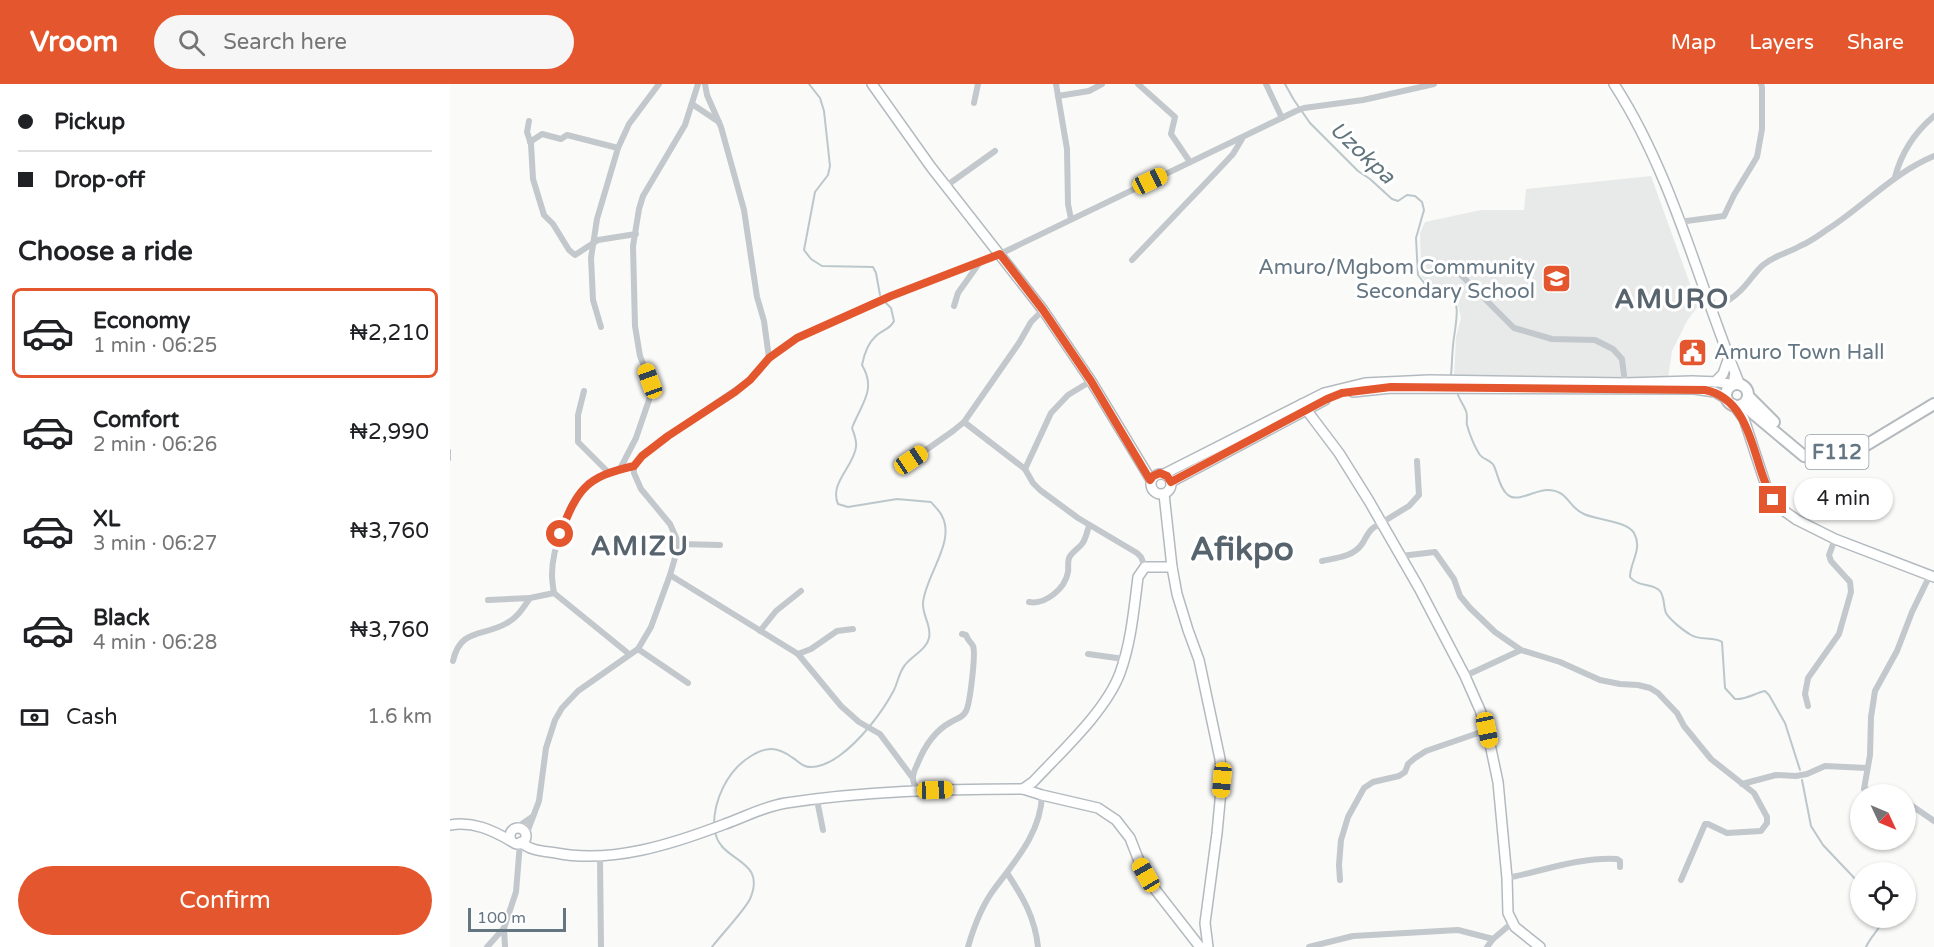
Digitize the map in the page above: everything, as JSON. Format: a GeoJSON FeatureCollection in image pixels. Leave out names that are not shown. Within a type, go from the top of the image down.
{"type":"FeatureCollection","features":[{"type":"Feature","properties":{"kind":"main road"},"geometry":{"type":"LineString","coordinates":[[1736,381],[1746,391],[1738,401],[1727,391],[1736,381]]}},
{"type":"Feature","properties":{"kind":"main road","name":"F112"},"geometry":{"type":"LineString","coordinates":[[1738,401],[1805,450],[1818,454],[1851,449],[1934,398]]}},
{"type":"Feature","properties":{"kind":"main road","name":"F112"},"geometry":{"type":"LineString","coordinates":[[1738,401],[1804,456],[1823,460],[1833,460],[1853,453],[1934,404]]}},
{"type":"Feature","properties":{"kind":"street"},"geometry":{"type":"LineString","coordinates":[[601,327],[593,300],[591,258],[597,219],[618,148],[629,124],[659,84]]}},
{"type":"Feature","properties":{"kind":"street"},"geometry":{"type":"LineString","coordinates":[[620,469],[636,438],[651,390],[650,381],[640,356],[635,326],[632,266],[639,209],[643,196],[681,133],[698,84]]}},
{"type":"Feature","properties":{"kind":"street"},"geometry":{"type":"LineString","coordinates":[[705,84],[707,95],[720,122],[744,210],[769,358]]}},
{"type":"Feature","properties":{"kind":"street"},"geometry":{"type":"LineString","coordinates":[[872,84],[946,186],[1043,310],[1091,381],[1150,480],[1151,488],[1157,494],[1164,494],[1170,488],[1171,482]]}},
{"type":"Feature","properties":{"kind":"street"},"geometry":{"type":"LineString","coordinates":[[974,103],[978,84]]}},
{"type":"Feature","properties":{"kind":"street"},"geometry":{"type":"LineString","coordinates":[[1056,84],[1067,149],[1068,204],[1071,219]]}},
{"type":"Feature","properties":{"kind":"street"},"geometry":{"type":"LineString","coordinates":[[1058,96],[1089,92],[1102,84]]}},
{"type":"Feature","properties":{"kind":"street"},"geometry":{"type":"LineString","coordinates":[[1138,84],[1175,117],[1171,134],[1190,162]]}},
{"type":"Feature","properties":{"kind":"street"},"geometry":{"type":"LineString","coordinates":[[1266,84],[1282,117]]}},
{"type":"Feature","properties":{"kind":"street"},"geometry":{"type":"LineString","coordinates":[[519,841],[539,801],[546,748],[555,720],[562,708],[578,691],[638,649],[651,627],[670,575],[679,544],[670,524],[641,489],[634,473],[634,466],[642,456],[750,380],[769,358],[807,333],[891,296],[1000,254],[1296,111],[1363,100],[1434,84]]}},
{"type":"Feature","properties":{"kind":"street"},"geometry":{"type":"LineString","coordinates":[[1171,482],[1304,407],[1324,393],[1365,383],[1390,381],[1736,381],[1712,310],[1651,152],[1627,103],[1614,84]]}},
{"type":"Feature","properties":{"kind":"street"},"geometry":{"type":"LineString","coordinates":[[1679,222],[1724,216],[1757,157],[1762,129],[1761,84]]}},
{"type":"Feature","properties":{"kind":"street"},"geometry":{"type":"LineString","coordinates":[[692,104],[720,122]]}},
{"type":"Feature","properties":{"kind":"street"},"geometry":{"type":"LineString","coordinates":[[1895,177],[1902,156],[1917,134],[1934,116]]}},
{"type":"Feature","properties":{"kind":"street"},"geometry":{"type":"LineString","coordinates":[[529,121],[527,132],[530,142],[532,179],[544,215],[553,224],[569,250],[574,255],[598,240],[636,234]]}},
{"type":"Feature","properties":{"kind":"street"},"geometry":{"type":"LineString","coordinates":[[530,142],[542,134],[561,139],[567,135],[618,148]]}},
{"type":"Feature","properties":{"kind":"street"},"geometry":{"type":"LineString","coordinates":[[1132,260],[1233,154],[1242,138]]}},
{"type":"Feature","properties":{"kind":"street"},"geometry":{"type":"LineString","coordinates":[[946,186],[995,151]]}},
{"type":"Feature","properties":{"kind":"street"},"geometry":{"type":"LineString","coordinates":[[1712,310],[1739,292],[1763,265],[1779,254],[1800,247],[1895,177],[1934,156]]}},
{"type":"Feature","properties":{"kind":"street"},"geometry":{"type":"LineString","coordinates":[[954,306],[958,293],[980,262]]}},
{"type":"Feature","properties":{"kind":"street"},"geometry":{"type":"LineString","coordinates":[[1453,267],[1514,328],[1552,339],[1595,340],[1613,349],[1622,359],[1625,382]]}},
{"type":"Feature","properties":{"kind":"street"},"geometry":{"type":"LineString","coordinates":[[899,469],[964,422],[1031,322],[1043,310]]}},
{"type":"Feature","properties":{"kind":"street"},"geometry":{"type":"LineString","coordinates":[[1715,382],[1723,374],[1729,357]]}},
{"type":"Feature","properties":{"kind":"street"},"geometry":{"type":"LineString","coordinates":[[1025,469],[1055,408],[1068,395],[1091,381]]}},
{"type":"Feature","properties":{"kind":"street"},"geometry":{"type":"LineString","coordinates":[[1150,480],[1156,474],[1164,474],[1304,407],[1342,393],[1391,387],[1705,390],[1738,401],[1767,489],[1780,508],[1797,520],[1835,539],[1932,576],[1911,612],[1897,651],[1875,691],[1871,717],[1870,755],[1865,784]]}},
{"type":"Feature","properties":{"kind":"street"},"geometry":{"type":"LineString","coordinates":[[584,391],[578,415],[578,442],[608,472]]}},
{"type":"Feature","properties":{"kind":"street"},"geometry":{"type":"LineString","coordinates":[[1304,407],[1339,453],[1382,522],[1465,676],[1480,710],[1487,730],[1498,782],[1508,913],[1512,923],[1540,947]]}},
{"type":"Feature","properties":{"kind":"street"},"geometry":{"type":"LineString","coordinates":[[1748,431],[1752,419],[1758,417]]}},
{"type":"Feature","properties":{"kind":"street"},"geometry":{"type":"LineString","coordinates":[[964,422],[1025,469],[1040,490],[1089,526],[1141,556],[1145,567]]}},
{"type":"Feature","properties":{"kind":"street"},"geometry":{"type":"LineString","coordinates":[[1322,561],[1352,554],[1368,533],[1409,506],[1419,495],[1417,461]]}},
{"type":"Feature","properties":{"kind":"street"},"geometry":{"type":"LineString","coordinates":[[629,654],[554,593],[552,573],[560,534],[571,506],[583,488],[608,472],[634,466]]}},
{"type":"Feature","properties":{"kind":"street"},"geometry":{"type":"LineString","coordinates":[[1164,474],[1171,482]]}},
{"type":"Feature","properties":{"kind":"street"},"geometry":{"type":"LineString","coordinates":[[1164,494],[1172,567],[1185,621],[1199,660],[1218,744],[1221,769],[1217,832],[1207,907],[1208,947]]}},
{"type":"Feature","properties":{"kind":"street"},"geometry":{"type":"LineString","coordinates":[[1029,602],[1044,601],[1060,587],[1068,572],[1068,562],[1073,552],[1083,542],[1089,526]]}},
{"type":"Feature","properties":{"kind":"street"},"geometry":{"type":"LineString","coordinates":[[1808,706],[1805,694],[1808,678],[1839,634],[1851,592],[1850,582],[1831,561],[1830,555],[1835,539]]}},
{"type":"Feature","properties":{"kind":"street"},"geometry":{"type":"LineString","coordinates":[[679,544],[720,545]]}},
{"type":"Feature","properties":{"kind":"street"},"geometry":{"type":"LineString","coordinates":[[1401,556],[1435,552],[1454,579],[1460,596],[1470,608],[1495,632],[1521,650],[1560,662],[1600,680],[1638,685],[1659,693],[1711,759],[1754,793],[1767,817],[1765,828],[1761,831],[1727,833],[1705,824],[1681,880]]}},
{"type":"Feature","properties":{"kind":"street"},"geometry":{"type":"LineString","coordinates":[[1145,567],[1172,567]]}},
{"type":"Feature","properties":{"kind":"street"},"geometry":{"type":"LineString","coordinates":[[1023,789],[1090,720],[1116,682],[1124,659],[1138,577],[1145,567]]}},
{"type":"Feature","properties":{"kind":"street"},"geometry":{"type":"LineString","coordinates":[[670,575],[798,654],[841,706],[864,725],[880,734],[912,777],[918,791]]}},
{"type":"Feature","properties":{"kind":"street"},"geometry":{"type":"LineString","coordinates":[[760,631],[776,611],[801,591]]}},
{"type":"Feature","properties":{"kind":"street"},"geometry":{"type":"LineString","coordinates":[[488,600],[530,598],[554,593]]}},
{"type":"Feature","properties":{"kind":"street"},"geometry":{"type":"LineString","coordinates":[[453,661],[463,639],[509,622],[518,615],[530,598]]}},
{"type":"Feature","properties":{"kind":"street"},"geometry":{"type":"LineString","coordinates":[[798,654],[812,649],[837,631],[853,629]]}},
{"type":"Feature","properties":{"kind":"street"},"geometry":{"type":"LineString","coordinates":[[912,777],[922,750],[933,736],[952,721],[962,717],[966,711],[972,684],[973,649],[966,635],[962,634]]}},
{"type":"Feature","properties":{"kind":"street"},"geometry":{"type":"LineString","coordinates":[[638,649],[688,683]]}},
{"type":"Feature","properties":{"kind":"street"},"geometry":{"type":"LineString","coordinates":[[1465,676],[1521,650]]}},
{"type":"Feature","properties":{"kind":"street"},"geometry":{"type":"LineString","coordinates":[[1088,654],[1124,659]]}},
{"type":"Feature","properties":{"kind":"street"},"geometry":{"type":"LineString","coordinates":[[1340,880],[1341,840],[1348,817],[1364,788],[1374,782],[1400,776],[1405,772],[1408,764],[1426,751],[1487,730]]}},
{"type":"Feature","properties":{"kind":"street"},"geometry":{"type":"LineString","coordinates":[[1742,784],[1776,775],[1807,774],[1825,766],[1867,768]]}},
{"type":"Feature","properties":{"kind":"street"},"geometry":{"type":"LineString","coordinates":[[968,947],[982,909],[1027,844],[1040,813],[1042,795],[1040,774]]}},
{"type":"Feature","properties":{"kind":"street"},"geometry":{"type":"LineString","coordinates":[[532,816],[514,829],[510,835],[531,848],[565,855],[600,857],[641,850],[715,828],[784,803],[877,793],[1023,789],[1098,808],[1116,820],[1130,838],[1138,861],[1154,888],[1200,947]]}},
{"type":"Feature","properties":{"kind":"street"},"geometry":{"type":"LineString","coordinates":[[817,800],[823,830]]}},
{"type":"Feature","properties":{"kind":"street"},"geometry":{"type":"LineString","coordinates":[[1916,809],[1934,821]]}},
{"type":"Feature","properties":{"kind":"street"},"geometry":{"type":"LineString","coordinates":[[450,825],[473,825],[519,841]]}},
{"type":"Feature","properties":{"kind":"street"},"geometry":{"type":"LineString","coordinates":[[487,947],[504,928],[514,901],[520,854],[519,841],[524,830],[514,829],[497,833]]}},
{"type":"Feature","properties":{"kind":"street"},"geometry":{"type":"LineString","coordinates":[[520,854],[525,849],[531,848]]}},
{"type":"Feature","properties":{"kind":"street"},"geometry":{"type":"LineString","coordinates":[[600,857],[602,947]]}},
{"type":"Feature","properties":{"kind":"street"},"geometry":{"type":"LineString","coordinates":[[1507,878],[1597,859],[1617,858],[1620,861],[1620,867]]}},
{"type":"Feature","properties":{"kind":"street"},"geometry":{"type":"LineString","coordinates":[[1007,873],[1026,901],[1037,935],[1038,947]]}},
{"type":"Feature","properties":{"kind":"street"},"geometry":{"type":"LineString","coordinates":[[1488,947],[1493,939],[1512,923]]}},
{"type":"Feature","properties":{"kind":"street"},"geometry":{"type":"LineString","coordinates":[[1191,936],[1200,935],[1206,926]]}},
{"type":"Feature","properties":{"kind":"street"},"geometry":{"type":"LineString","coordinates":[[504,928],[505,947]]}},
{"type":"Feature","properties":{"kind":"street"},"geometry":{"type":"LineString","coordinates":[[1309,947],[1353,936],[1458,930],[1493,939]]}},
{"type":"Feature","properties":{"kind":"shaded area","name":"Amuro/Mgbom Community Secondary School"},"geometry":{"type":"Polygon","coordinates":[[[1651,176],[1698,306],[1687,321],[1672,351],[1668,378],[1552,380],[1454,378],[1456,337],[1461,318],[1453,290],[1426,282],[1421,276],[1420,233],[1425,222],[1481,210],[1524,210],[1526,189],[1651,176]]]}},
{"type":"Feature","properties":{"kind":"waterway"},"geometry":{"type":"LineString","coordinates":[[809,84],[820,98],[824,111],[830,166],[828,175],[815,192],[804,250],[811,259],[822,266],[873,267],[880,295]]}},
{"type":"Feature","properties":{"kind":"waterway","name":"Uzokpa"},"geometry":{"type":"LineString","coordinates":[[1285,84],[1310,123],[1358,171],[1392,199],[1398,201],[1407,195],[1415,196],[1422,202],[1424,210],[1416,238],[1418,275],[1425,284],[1449,290],[1456,302],[1457,317],[1451,375]]}},
{"type":"Feature","properties":{"kind":"waterway"},"geometry":{"type":"LineString","coordinates":[[714,825],[716,806],[723,787],[734,771],[754,754],[771,749],[782,751],[803,765],[813,767],[832,761],[847,750],[877,717],[894,690],[903,668],[928,642],[930,634],[923,603],[943,548],[945,526],[940,512],[931,502],[897,499],[848,507],[838,504],[836,496],[839,482],[854,454],[856,442],[852,428],[868,390],[868,382],[862,365],[865,354],[872,340],[894,321],[891,308],[886,303]]}},
{"type":"Feature","properties":{"kind":"waterway"},"geometry":{"type":"LineString","coordinates":[[1458,395],[1466,411],[1467,425],[1476,448],[1482,457],[1493,464],[1501,486],[1508,495],[1516,498],[1547,490],[1554,491],[1564,496],[1578,511],[1619,523],[1634,533],[1637,550],[1630,577],[1659,590],[1666,613],[1685,631],[1695,637],[1722,642],[1725,688],[1735,699],[1765,691],[1769,695],[1785,723],[1800,770]]}},
{"type":"Feature","properties":{"kind":"waterway"},"geometry":{"type":"LineString","coordinates":[[450,450],[450,460]]}},
{"type":"Feature","properties":{"kind":"waterway"},"geometry":{"type":"LineString","coordinates":[[1802,780],[1811,826],[1823,845],[1850,873]]}},
{"type":"Feature","properties":{"kind":"waterway"},"geometry":{"type":"LineString","coordinates":[[712,947],[747,904],[754,885],[753,875],[748,867],[724,849],[718,841],[715,830]]}},
{"type":"Feature","properties":{"kind":"waterway"},"geometry":{"type":"LineString","coordinates":[[1866,947],[1878,928]]}},
{"type":"Feature","properties":{"kind":"place","name":"Amuro/Mgbom Community Secondary School"},"geometry":{"type":"Point","coordinates":[1556,279]}},
{"type":"Feature","properties":{"kind":"place","name":"Amuro Town Hall"},"geometry":{"type":"Point","coordinates":[1693,352]}},
{"type":"Feature","properties":{"kind":"district","name":"AMURO"},"geometry":{"type":"Point","coordinates":[1672,299]}},
{"type":"Feature","properties":{"kind":"district","name":"AMIZU"},"geometry":{"type":"Point","coordinates":[640,546]}},
{"type":"Feature","properties":{"kind":"district","name":"Afikpo"},"geometry":{"type":"Point","coordinates":[1242,548]}},
{"type":"Feature","properties":{"kind":"route"},"geometry":{"type":"LineString","coordinates":[[560,534],[571,506],[583,488],[608,472],[634,466],[642,456],[668,436],[735,392],[750,380],[769,358],[797,338],[891,296],[1000,254],[1043,310],[1091,381],[1150,480],[1160,473],[1170,478],[1171,482],[1305,410],[1342,393],[1391,387],[1705,390],[1715,392],[1727,399],[1743,419],[1764,481],[1773,500]]}}]}
